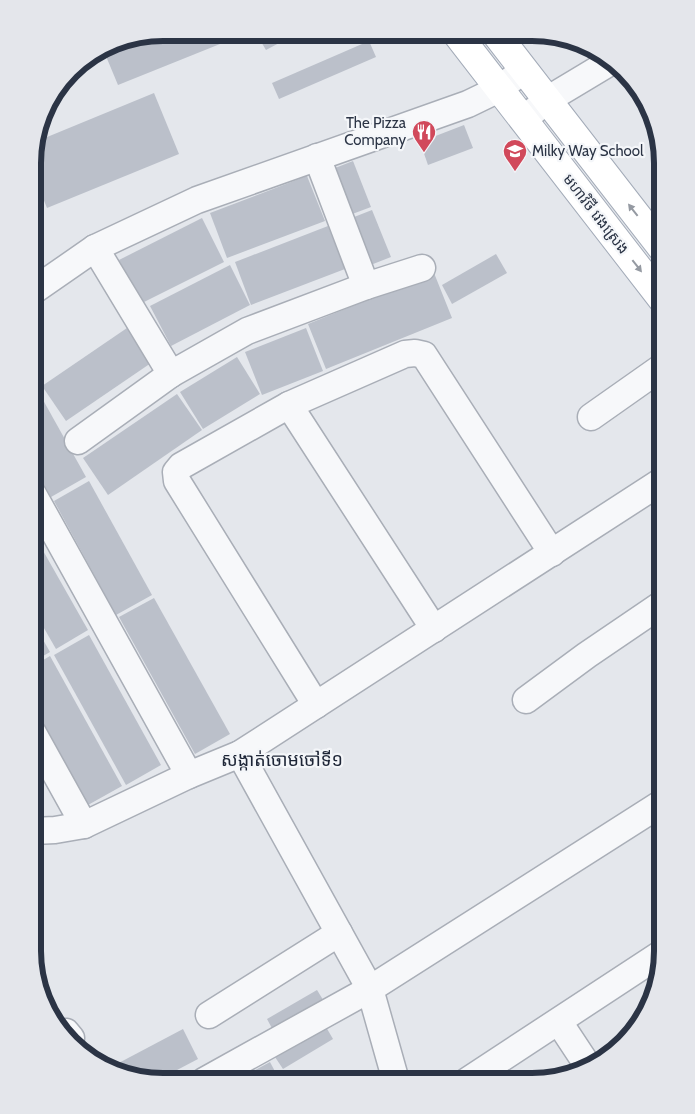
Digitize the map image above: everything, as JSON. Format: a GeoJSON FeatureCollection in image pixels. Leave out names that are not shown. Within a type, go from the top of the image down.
{"type":"FeatureCollection","features":[{"type":"Feature","properties":{"kind":"main road","name":"មហាវិថី វេងស្រេង"},"geometry":{"type":"LineString","coordinates":[[462,41],[654,288]]}},
{"type":"Feature","properties":{"kind":"main road","name":"មហាវិថី វេងស្រេង"},"geometry":{"type":"LineString","coordinates":[[505,41],[524,70],[654,237]]}},
{"type":"Feature","properties":{"kind":"street"},"geometry":{"type":"LineString","coordinates":[[523,120],[548,100],[605,66]]}},
{"type":"Feature","properties":{"kind":"street"},"geometry":{"type":"LineString","coordinates":[[41,285],[95,248],[196,200],[468,104],[499,89],[524,70]]}},
{"type":"Feature","properties":{"kind":"street"},"geometry":{"type":"LineString","coordinates":[[317,157],[366,286]]}},
{"type":"Feature","properties":{"kind":"street"},"geometry":{"type":"LineString","coordinates":[[95,248],[171,374]]}},
{"type":"Feature","properties":{"kind":"street"},"geometry":{"type":"LineString","coordinates":[[78,442],[171,374],[247,332],[366,286],[422,268]]}},
{"type":"Feature","properties":{"kind":"street"},"geometry":{"type":"LineString","coordinates":[[316,705],[177,481],[176,472],[181,466],[289,405],[405,354],[415,353],[424,355],[552,552]]}},
{"type":"Feature","properties":{"kind":"street"},"geometry":{"type":"LineString","coordinates":[[591,417],[654,373]]}},
{"type":"Feature","properties":{"kind":"street"},"geometry":{"type":"LineString","coordinates":[[289,405],[434,629]]}},
{"type":"Feature","properties":{"kind":"street"},"geometry":{"type":"LineString","coordinates":[[41,831],[55,830],[84,824],[189,775],[240,754],[654,486]]}},
{"type":"Feature","properties":{"kind":"street"},"geometry":{"type":"LineString","coordinates":[[41,508],[189,775]]}},
{"type":"Feature","properties":{"kind":"street"},"geometry":{"type":"LineString","coordinates":[[526,700],[653,610]]}},
{"type":"Feature","properties":{"kind":"street"},"geometry":{"type":"LineString","coordinates":[[41,747],[84,824]]}},
{"type":"Feature","properties":{"kind":"street"},"geometry":{"type":"LineString","coordinates":[[240,754],[370,989],[394,1073]]}},
{"type":"Feature","properties":{"kind":"street"},"geometry":{"type":"LineString","coordinates":[[217,1073],[370,989],[653,809]]}},
{"type":"Feature","properties":{"kind":"street"},"geometry":{"type":"LineString","coordinates":[[210,1015],[339,933]]}},
{"type":"Feature","properties":{"kind":"street"},"geometry":{"type":"LineString","coordinates":[[479,1073],[653,959]]}},
{"type":"Feature","properties":{"kind":"street"},"geometry":{"type":"LineString","coordinates":[[559,1022],[584,1060]]}},
{"type":"Feature","properties":{"kind":"building"},"geometry":{"type":"Polygon","coordinates":[[[228,41],[118,85],[106,56],[124,48],[148,42],[228,41]]]}},
{"type":"Feature","properties":{"kind":"building"},"geometry":{"type":"Polygon","coordinates":[[[261,41],[283,41],[266,50],[261,41]]]}},
{"type":"Feature","properties":{"kind":"building"},"geometry":{"type":"Polygon","coordinates":[[[369,41],[376,57],[279,99],[272,83],[369,41]]]}},
{"type":"Feature","properties":{"kind":"building"},"geometry":{"type":"Polygon","coordinates":[[[154,93],[179,154],[47,208],[41,193],[44,138],[154,93]]]}},
{"type":"Feature","properties":{"kind":"building"},"geometry":{"type":"Polygon","coordinates":[[[464,125],[473,148],[428,165],[420,142],[464,125]]]}},
{"type":"Feature","properties":{"kind":"building"},"geometry":{"type":"Polygon","coordinates":[[[353,161],[371,207],[347,216],[330,170],[353,161]]]}},
{"type":"Feature","properties":{"kind":"building"},"geometry":{"type":"Polygon","coordinates":[[[307,176],[325,221],[227,258],[210,213],[307,176]]]}},
{"type":"Feature","properties":{"kind":"building"},"geometry":{"type":"Polygon","coordinates":[[[372,210],[391,257],[368,266],[349,219],[372,210]]]}},
{"type":"Feature","properties":{"kind":"building"},"geometry":{"type":"Polygon","coordinates":[[[202,218],[224,262],[140,304],[119,260],[202,218]]]}},
{"type":"Feature","properties":{"kind":"building"},"geometry":{"type":"Polygon","coordinates":[[[328,226],[345,269],[251,305],[235,262],[328,226]]]}},
{"type":"Feature","properties":{"kind":"building"},"geometry":{"type":"Polygon","coordinates":[[[496,254],[507,273],[452,304],[442,285],[496,254]]]}},
{"type":"Feature","properties":{"kind":"building"},"geometry":{"type":"Polygon","coordinates":[[[230,265],[250,305],[171,346],[150,306],[230,265]]]}},
{"type":"Feature","properties":{"kind":"building"},"geometry":{"type":"Polygon","coordinates":[[[434,273],[452,318],[326,369],[308,324],[434,273]]]}},
{"type":"Feature","properties":{"kind":"building"},"geometry":{"type":"Polygon","coordinates":[[[127,328],[151,363],[66,421],[42,386],[127,328]]]}},
{"type":"Feature","properties":{"kind":"building"},"geometry":{"type":"Polygon","coordinates":[[[306,328],[323,371],[262,395],[245,352],[306,328]]]}},
{"type":"Feature","properties":{"kind":"building"},"geometry":{"type":"Polygon","coordinates":[[[237,357],[260,394],[203,429],[180,392],[237,357]]]}},
{"type":"Feature","properties":{"kind":"building"},"geometry":{"type":"Polygon","coordinates":[[[177,394],[202,430],[108,495],[83,458],[177,394]]]}},
{"type":"Feature","properties":{"kind":"building"},"geometry":{"type":"Polygon","coordinates":[[[41,396],[86,477],[51,497],[41,479],[41,396]]]}},
{"type":"Feature","properties":{"kind":"building"},"geometry":{"type":"Polygon","coordinates":[[[89,481],[152,595],[116,615],[54,501],[89,481]]]}},
{"type":"Feature","properties":{"kind":"building"},"geometry":{"type":"Polygon","coordinates":[[[41,547],[88,630],[56,649],[41,623],[41,547]]]}},
{"type":"Feature","properties":{"kind":"building"},"geometry":{"type":"Polygon","coordinates":[[[154,598],[230,734],[195,754],[119,617],[154,598]]]}},
{"type":"Feature","properties":{"kind":"building"},"geometry":{"type":"Polygon","coordinates":[[[89,635],[161,765],[126,785],[54,655],[89,635]]]}},
{"type":"Feature","properties":{"kind":"building"},"geometry":{"type":"Polygon","coordinates":[[[41,636],[50,652],[41,657],[41,636]]]}},
{"type":"Feature","properties":{"kind":"building"},"geometry":{"type":"Polygon","coordinates":[[[50,656],[122,786],[88,805],[41,720],[41,661],[50,656]]]}},
{"type":"Feature","properties":{"kind":"building"},"geometry":{"type":"Polygon","coordinates":[[[317,990],[325,1003],[274,1032],[267,1019],[317,990]]]}},
{"type":"Feature","properties":{"kind":"building"},"geometry":{"type":"Polygon","coordinates":[[[326,1027],[333,1039],[283,1069],[275,1057],[326,1027]]]}},
{"type":"Feature","properties":{"kind":"building"},"geometry":{"type":"Polygon","coordinates":[[[183,1029],[198,1059],[171,1073],[148,1072],[132,1069],[118,1063],[183,1029]]]}},
{"type":"Feature","properties":{"kind":"building"},"geometry":{"type":"Polygon","coordinates":[[[270,1062],[276,1073],[250,1073],[270,1062]]]}},
{"type":"Feature","properties":{"kind":"place","name":"The Pizza Company"},"geometry":{"type":"Point","coordinates":[424,153]}},
{"type":"Feature","properties":{"kind":"place","name":"Milky Way School"},"geometry":{"type":"Point","coordinates":[515,172]}},
{"type":"Feature","properties":{"kind":"district","name":"សង្កាត់ចោមចៅទី១"},"geometry":{"type":"Point","coordinates":[282,760]}}]}
